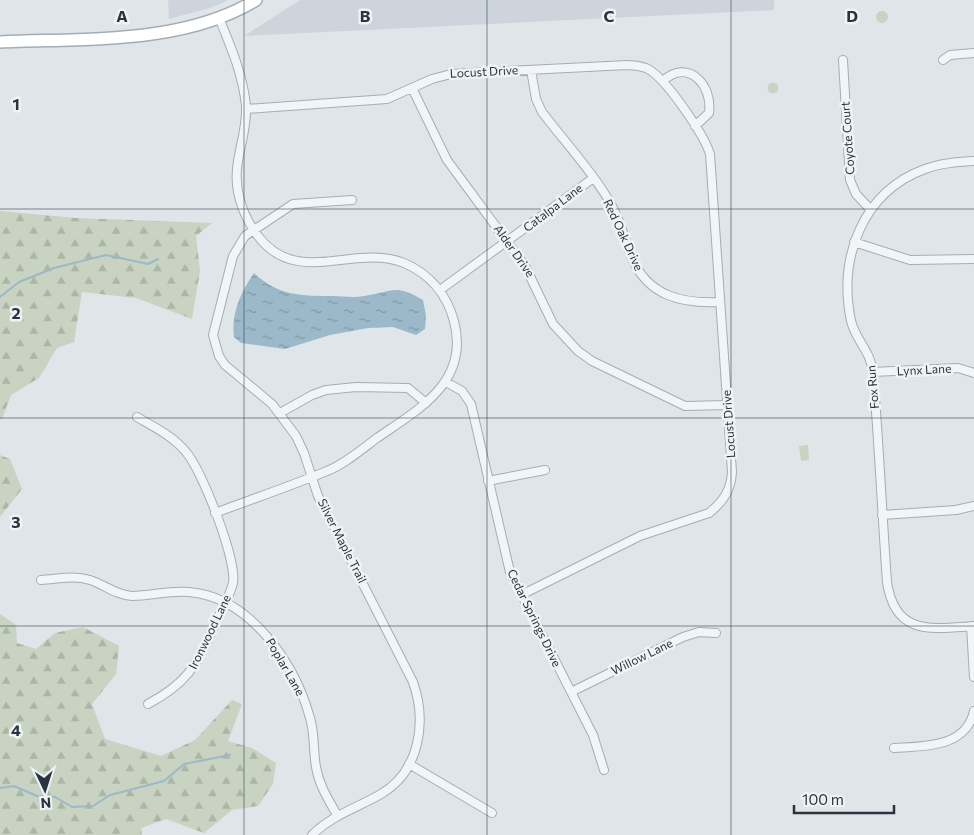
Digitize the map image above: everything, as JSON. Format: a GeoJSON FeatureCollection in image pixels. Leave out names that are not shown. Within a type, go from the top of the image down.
{"type":"FeatureCollection","features":[{"type":"Feature","properties":{"kind":"main road"},"geometry":{"type":"LineString","coordinates":[[0,42],[129,35],[188,28],[219,18],[256,0]]}},
{"type":"Feature","properties":{"kind":"street"},"geometry":{"type":"LineString","coordinates":[[215,513],[337,466],[426,403],[446,382],[454,363],[456,338],[452,313],[440,290],[424,273],[389,258],[363,257],[316,263],[291,260],[269,247],[254,229],[240,201],[236,178],[246,109],[240,72],[219,18]]}},
{"type":"Feature","properties":{"kind":"street"},"geometry":{"type":"LineString","coordinates":[[943,60],[950,55],[974,53]]}},
{"type":"Feature","properties":{"kind":"street","name":"Coyote Court"},"geometry":{"type":"LineString","coordinates":[[843,60],[850,180],[856,194],[870,209]]}},
{"type":"Feature","properties":{"kind":"street","name":"Locust Drive"},"geometry":{"type":"LineString","coordinates":[[246,109],[377,101],[387,99],[432,79],[451,74],[627,65],[647,68],[663,81],[704,137],[710,154],[727,405],[731,482],[728,491],[718,506],[709,513],[640,536],[521,595]]}},
{"type":"Feature","properties":{"kind":"street","name":"Red Oak Drive"},"geometry":{"type":"LineString","coordinates":[[531,70],[536,99],[542,112],[613,208],[632,258],[643,277],[663,293],[686,302],[720,302]]}},
{"type":"Feature","properties":{"kind":"street"},"geometry":{"type":"LineString","coordinates":[[663,81],[673,74],[684,72],[697,79],[705,87],[709,97],[708,113],[695,126]]}},
{"type":"Feature","properties":{"kind":"street","name":"Alder Drive"},"geometry":{"type":"LineString","coordinates":[[412,88],[447,160],[533,277],[553,324],[578,351],[592,361],[685,406],[727,405]]}},
{"type":"Feature","properties":{"kind":"street","name":"Fox Run"},"geometry":{"type":"LineString","coordinates":[[972,626],[921,628],[912,625],[897,612],[889,596],[873,372],[869,354],[855,333],[850,316],[848,270],[854,242],[870,209],[893,186],[914,173],[940,164],[974,161]]}},
{"type":"Feature","properties":{"kind":"street","name":"Catalpa Lane"},"geometry":{"type":"LineString","coordinates":[[440,290],[592,179]]}},
{"type":"Feature","properties":{"kind":"street","name":"Silver Maple Trail"},"geometry":{"type":"LineString","coordinates":[[312,835],[337,815],[383,793],[409,764],[418,742],[421,711],[416,689],[318,496],[304,453],[280,413],[272,404],[225,366],[219,356],[213,335],[233,256],[238,244],[254,229],[293,204],[352,200]]}},
{"type":"Feature","properties":{"kind":"street"},"geometry":{"type":"LineString","coordinates":[[854,242],[910,260],[974,259]]}},
{"type":"Feature","properties":{"kind":"street","name":"Lynx Lane"},"geometry":{"type":"LineString","coordinates":[[873,372],[958,368],[974,372]]}},
{"type":"Feature","properties":{"kind":"street","name":"Cedar Springs Drive"},"geometry":{"type":"LineString","coordinates":[[446,382],[462,391],[471,404],[505,556],[521,595],[593,735],[604,770]]}},
{"type":"Feature","properties":{"kind":"street"},"geometry":{"type":"LineString","coordinates":[[280,413],[312,395],[326,390],[356,387],[408,388],[426,403]]}},
{"type":"Feature","properties":{"kind":"street","name":"Ironwood Lane"},"geometry":{"type":"LineString","coordinates":[[137,417],[167,434],[186,451],[200,472],[233,568],[233,583],[225,603],[190,673],[170,692],[148,704]]}},
{"type":"Feature","properties":{"kind":"street"},"geometry":{"type":"LineString","coordinates":[[488,481],[545,470]]}},
{"type":"Feature","properties":{"kind":"street"},"geometry":{"type":"LineString","coordinates":[[882,515],[956,510],[974,506]]}},
{"type":"Feature","properties":{"kind":"street","name":"Poplar Lane"},"geometry":{"type":"LineString","coordinates":[[41,580],[76,577],[91,580],[123,595],[135,596],[171,591],[191,592],[225,603],[256,624],[278,651],[304,700],[314,733],[315,766],[319,781],[337,815]]}},
{"type":"Feature","properties":{"kind":"street"},"geometry":{"type":"LineString","coordinates":[[972,626],[974,677]]}},
{"type":"Feature","properties":{"kind":"street","name":"Willow Lane"},"geometry":{"type":"LineString","coordinates":[[571,692],[668,643],[699,632],[716,633]]}},
{"type":"Feature","properties":{"kind":"street"},"geometry":{"type":"LineString","coordinates":[[894,748],[928,746],[948,742],[966,728],[974,711]]}},
{"type":"Feature","properties":{"kind":"street"},"geometry":{"type":"LineString","coordinates":[[409,764],[492,813]]}},
{"type":"Feature","properties":{"kind":"shaded area"},"geometry":{"type":"Polygon","coordinates":[[[168,0],[228,0],[213,7],[169,19],[168,0]]]}},
{"type":"Feature","properties":{"kind":"shaded area"},"geometry":{"type":"Polygon","coordinates":[[[300,0],[774,0],[774,10],[244,36],[300,0]]]}},
{"type":"Feature","properties":{"kind":"green space"},"geometry":{"type":"Polygon","coordinates":[[[880,11],[884,11],[888,17],[884,23],[880,23],[876,19],[876,15],[880,11]]]}},
{"type":"Feature","properties":{"kind":"green space"},"geometry":{"type":"Polygon","coordinates":[[[773,82],[779,88],[773,94],[767,88],[773,82]]]}},
{"type":"Feature","properties":{"kind":"green space"},"geometry":{"type":"Polygon","coordinates":[[[0,211],[76,218],[212,223],[196,236],[200,271],[192,319],[136,298],[82,292],[74,342],[57,348],[39,378],[11,395],[2,419],[0,419],[0,211]]]}},
{"type":"Feature","properties":{"kind":"green space"},"geometry":{"type":"Polygon","coordinates":[[[808,445],[809,460],[801,461],[799,446],[808,445]]]}},
{"type":"Feature","properties":{"kind":"green space"},"geometry":{"type":"Polygon","coordinates":[[[0,455],[10,459],[22,489],[0,517],[0,455]]]}},
{"type":"Feature","properties":{"kind":"green space"},"geometry":{"type":"Polygon","coordinates":[[[0,614],[16,625],[17,643],[36,649],[55,633],[83,627],[119,646],[116,674],[92,704],[105,739],[161,756],[195,740],[232,700],[242,704],[228,741],[252,748],[276,763],[273,784],[258,806],[232,810],[204,833],[166,819],[141,828],[142,835],[0,835],[0,614]]]}},
{"type":"Feature","properties":{"kind":"water"},"geometry":{"type":"Polygon","coordinates":[[[254,273],[272,286],[301,295],[356,297],[394,290],[406,292],[423,300],[426,316],[425,329],[416,335],[393,327],[368,328],[330,335],[285,349],[241,343],[234,337],[234,320],[241,295],[254,273]]]}},
{"type":"Feature","properties":{"kind":"waterway"},"geometry":{"type":"LineString","coordinates":[[0,297],[19,282],[54,268],[106,255],[148,264],[158,259]]}},
{"type":"Feature","properties":{"kind":"waterway"},"geometry":{"type":"LineString","coordinates":[[0,788],[14,786],[37,796],[55,797],[72,807],[93,806],[110,795],[164,781],[184,764],[230,755]]}}]}
